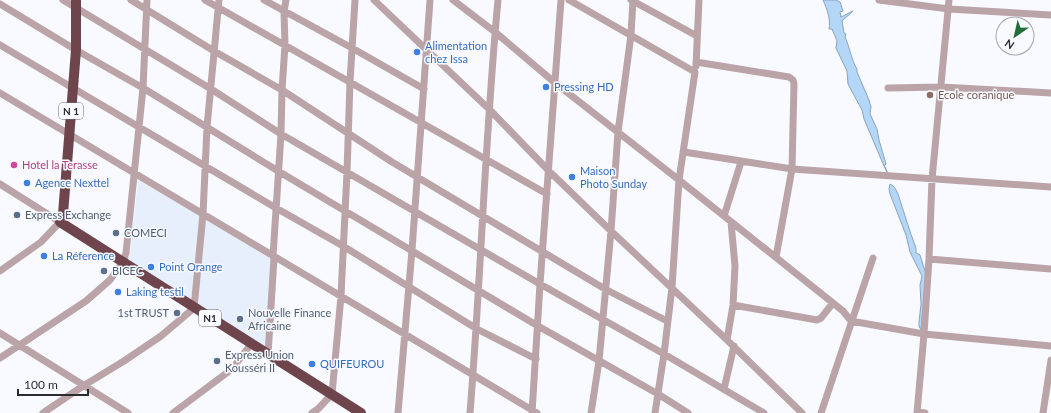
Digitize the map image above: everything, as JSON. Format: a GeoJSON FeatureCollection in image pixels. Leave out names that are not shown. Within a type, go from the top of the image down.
{"type":"FeatureCollection","features":[{"type":"Feature","properties":{"kind":"highway","name":"N 1"},"geometry":{"type":"LineString","coordinates":[[60,222],[63,214],[76,50],[76,4]]}},
{"type":"Feature","properties":{"kind":"highway","name":"N1"},"geometry":{"type":"LineString","coordinates":[[60,222],[361,413]]}},
{"type":"Feature","properties":{"kind":"street"},"geometry":{"type":"LineString","coordinates":[[63,0],[76,4],[146,50],[211,89],[281,134],[764,413]]}},
{"type":"Feature","properties":{"kind":"street"},"geometry":{"type":"LineString","coordinates":[[131,0],[214,51],[282,90],[392,162],[605,289],[667,321]]}},
{"type":"Feature","properties":{"kind":"street"},"geometry":{"type":"LineString","coordinates":[[0,358],[86,301],[110,280],[123,262],[126,253],[143,88],[146,50],[147,0]]}},
{"type":"Feature","properties":{"kind":"street"},"geometry":{"type":"LineString","coordinates":[[205,0],[218,4],[285,45],[547,194]]}},
{"type":"Feature","properties":{"kind":"street"},"geometry":{"type":"LineString","coordinates":[[264,0],[424,89]]}},
{"type":"Feature","properties":{"kind":"street"},"geometry":{"type":"LineString","coordinates":[[268,355],[274,258],[272,256],[281,134],[285,45],[284,12],[286,0]]}},
{"type":"Feature","properties":{"kind":"street"},"geometry":{"type":"LineString","coordinates":[[312,413],[318,409],[332,394],[341,296],[355,0]]}},
{"type":"Feature","properties":{"kind":"street"},"geometry":{"type":"LineString","coordinates":[[374,0],[490,110],[549,171],[611,231],[728,340],[802,413]]}},
{"type":"Feature","properties":{"kind":"street"},"geometry":{"type":"LineString","coordinates":[[398,413],[406,335],[430,0]]}},
{"type":"Feature","properties":{"kind":"street"},"geometry":{"type":"LineString","coordinates":[[453,0],[843,311],[851,321],[924,334],[1051,346]]}},
{"type":"Feature","properties":{"kind":"street"},"geometry":{"type":"LineString","coordinates":[[470,413],[477,329],[478,291],[498,0]]}},
{"type":"Feature","properties":{"kind":"street"},"geometry":{"type":"LineString","coordinates":[[0,94],[534,412],[540,284],[561,0]]}},
{"type":"Feature","properties":{"kind":"street"},"geometry":{"type":"LineString","coordinates":[[569,0],[695,72]]}},
{"type":"Feature","properties":{"kind":"street"},"geometry":{"type":"LineString","coordinates":[[591,413],[599,360],[611,231],[618,132],[631,35],[633,0],[697,36]]}},
{"type":"Feature","properties":{"kind":"street"},"geometry":{"type":"LineString","coordinates":[[655,413],[672,287],[679,180],[695,72],[699,0]]}},
{"type":"Feature","properties":{"kind":"street"},"geometry":{"type":"LineString","coordinates":[[879,0],[949,9],[1051,15]]}},
{"type":"Feature","properties":{"kind":"street"},"geometry":{"type":"LineString","coordinates":[[925,413],[917,413],[929,259],[932,179],[942,87],[949,0]]}},
{"type":"Feature","properties":{"kind":"street"},"geometry":{"type":"LineString","coordinates":[[0,4],[143,88],[478,291],[658,394],[688,413]]}},
{"type":"Feature","properties":{"kind":"street"},"geometry":{"type":"LineString","coordinates":[[43,413],[161,336],[194,308],[203,214],[204,166],[218,4]]}},
{"type":"Feature","properties":{"kind":"street"},"geometry":{"type":"LineString","coordinates":[[0,45],[139,126],[204,166],[343,246],[477,329],[536,358]]}},
{"type":"Feature","properties":{"kind":"street"},"geometry":{"type":"LineString","coordinates":[[696,62],[789,77],[793,80],[792,169],[776,257]]}},
{"type":"Feature","properties":{"kind":"street"},"geometry":{"type":"LineString","coordinates":[[888,88],[942,87],[1051,93]]}},
{"type":"Feature","properties":{"kind":"street"},"geometry":{"type":"LineString","coordinates":[[684,152],[792,169],[1051,187]]}},
{"type":"Feature","properties":{"kind":"street"},"geometry":{"type":"LineString","coordinates":[[724,216],[741,162]]}},
{"type":"Feature","properties":{"kind":"street"},"geometry":{"type":"LineString","coordinates":[[0,271],[41,242],[60,222],[2,187]]}},
{"type":"Feature","properties":{"kind":"street"},"geometry":{"type":"LineString","coordinates":[[728,340],[733,305],[736,259],[731,222]]}},
{"type":"Feature","properties":{"kind":"street"},"geometry":{"type":"LineString","coordinates":[[821,413],[873,258]]}},
{"type":"Feature","properties":{"kind":"street"},"geometry":{"type":"LineString","coordinates":[[929,259],[1051,269]]}},
{"type":"Feature","properties":{"kind":"street"},"geometry":{"type":"LineString","coordinates":[[733,305],[817,320],[821,318],[833,303]]}},
{"type":"Feature","properties":{"kind":"street"},"geometry":{"type":"LineString","coordinates":[[0,333],[128,413]]}},
{"type":"Feature","properties":{"kind":"street"},"geometry":{"type":"LineString","coordinates":[[172,413],[232,368],[251,344]]}},
{"type":"Feature","properties":{"kind":"street"},"geometry":{"type":"LineString","coordinates":[[724,389],[734,346]]}},
{"type":"Feature","properties":{"kind":"street"},"geometry":{"type":"LineString","coordinates":[[1043,413],[1051,360]]}},
{"type":"Feature","properties":{"kind":"shaded area"},"geometry":{"type":"Polygon","coordinates":[[[138,180],[274,258],[268,353],[129,263],[138,180]]]}},
{"type":"Feature","properties":{"kind":"water"},"geometry":{"type":"Polygon","coordinates":[[[823,0],[836,0],[840,2],[843,11],[840,12],[841,17],[853,11],[842,21],[844,33],[846,34],[845,37],[852,58],[869,100],[871,107],[870,114],[877,129],[886,164],[884,166],[864,119],[862,110],[848,84],[847,71],[836,48],[837,41],[832,29],[829,29],[829,18],[823,0]]]}},
{"type":"Feature","properties":{"kind":"water"},"geometry":{"type":"Polygon","coordinates":[[[890,184],[895,188],[898,194],[916,248],[916,253],[920,255],[926,274],[921,330],[919,322],[921,304],[920,285],[922,276],[910,252],[906,235],[890,194],[890,184]]]}},
{"type":"Feature","properties":{"kind":"waterway"},"geometry":{"type":"LineString","coordinates":[[884,165],[887,172]]}},
{"type":"Feature","properties":{"kind":"place","name":"Alimentation chez Issa"},"geometry":{"type":"Point","coordinates":[417,52]}},
{"type":"Feature","properties":{"kind":"place","name":"Pressing HD"},"geometry":{"type":"Point","coordinates":[546,87]}},
{"type":"Feature","properties":{"kind":"place","name":"Ecole coranique"},"geometry":{"type":"Point","coordinates":[930,95]}},
{"type":"Feature","properties":{"kind":"place","name":"Hotel la Terasse"},"geometry":{"type":"Point","coordinates":[14,165]}},
{"type":"Feature","properties":{"kind":"place","name":"Maison Photo Sunday"},"geometry":{"type":"Point","coordinates":[572,177]}},
{"type":"Feature","properties":{"kind":"place","name":"Agence Nexttel"},"geometry":{"type":"Point","coordinates":[27,183]}},
{"type":"Feature","properties":{"kind":"place","name":"Express Exchange"},"geometry":{"type":"Point","coordinates":[17,215]}},
{"type":"Feature","properties":{"kind":"place","name":"COMECI"},"geometry":{"type":"Point","coordinates":[116,233]}},
{"type":"Feature","properties":{"kind":"place","name":"La Réference"},"geometry":{"type":"Point","coordinates":[44,256]}},
{"type":"Feature","properties":{"kind":"place","name":"Point Orange"},"geometry":{"type":"Point","coordinates":[151,267]}},
{"type":"Feature","properties":{"kind":"place","name":"BICEC"},"geometry":{"type":"Point","coordinates":[104,271]}},
{"type":"Feature","properties":{"kind":"place","name":"Laking testil"},"geometry":{"type":"Point","coordinates":[118,292]}},
{"type":"Feature","properties":{"kind":"place","name":"1st TRUST"},"geometry":{"type":"Point","coordinates":[177,313]}},
{"type":"Feature","properties":{"kind":"place","name":"Nouvelle Finance Africaine"},"geometry":{"type":"Point","coordinates":[240,319]}},
{"type":"Feature","properties":{"kind":"place","name":"Express Union Kousséri II"},"geometry":{"type":"Point","coordinates":[217,361]}},
{"type":"Feature","properties":{"kind":"place","name":"QUIFEUROU"},"geometry":{"type":"Point","coordinates":[312,364]}}]}
